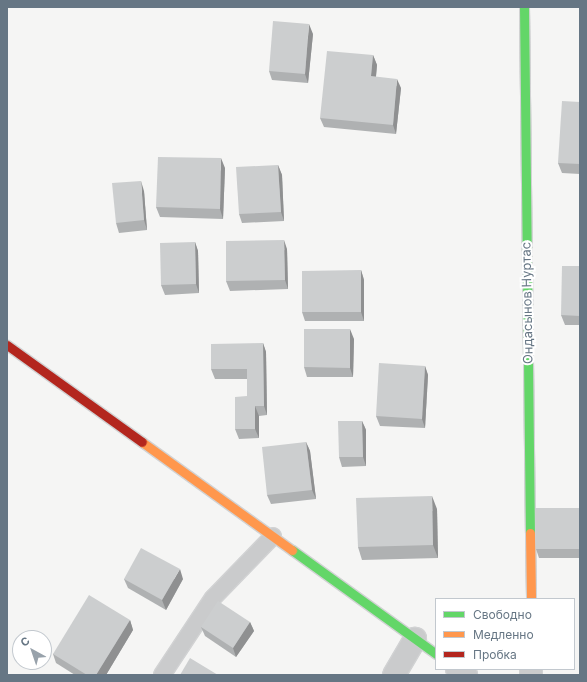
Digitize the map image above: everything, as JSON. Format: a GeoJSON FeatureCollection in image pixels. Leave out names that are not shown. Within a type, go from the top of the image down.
{"type":"FeatureCollection","features":[{"type":"Feature","properties":{"kind":"street","name":"Ондасынов Нуртас"},"geometry":{"type":"LineString","coordinates":[[524,7],[530,598]]}},
{"type":"Feature","properties":{"kind":"street"},"geometry":{"type":"LineString","coordinates":[[7,346],[435,653]]}},
{"type":"Feature","properties":{"kind":"street"},"geometry":{"type":"LineString","coordinates":[[394,675],[415,639]]}},
{"type":"Feature","properties":{"kind":"lane"},"geometry":{"type":"LineString","coordinates":[[162,675],[213,598],[272,536]]}},
{"type":"Feature","properties":{"kind":"building"},"geometry":{"type":"Polygon","coordinates":[[[273,21],[309,24],[305,74],[269,71],[273,21]]]}},
{"type":"Feature","properties":{"kind":"building"},"geometry":{"type":"Polygon","coordinates":[[[327,51],[373,55],[371,76],[397,79],[393,125],[320,118],[327,51]]]}},
{"type":"Feature","properties":{"kind":"building"},"geometry":{"type":"Polygon","coordinates":[[[562,101],[580,102],[580,164],[558,163],[562,101]]]}},
{"type":"Feature","properties":{"kind":"building"},"geometry":{"type":"Polygon","coordinates":[[[158,157],[221,158],[220,209],[156,207],[158,157]]]}},
{"type":"Feature","properties":{"kind":"building"},"geometry":{"type":"Polygon","coordinates":[[[278,165],[281,212],[239,214],[236,167],[278,165]]]}},
{"type":"Feature","properties":{"kind":"building"},"geometry":{"type":"Polygon","coordinates":[[[141,181],[144,220],[116,223],[112,183],[141,181]]]}},
{"type":"Feature","properties":{"kind":"building"},"geometry":{"type":"Polygon","coordinates":[[[284,240],[285,280],[226,281],[226,241],[284,240]]]}},
{"type":"Feature","properties":{"kind":"building"},"geometry":{"type":"Polygon","coordinates":[[[195,242],[196,284],[161,285],[160,243],[195,242]]]}},
{"type":"Feature","properties":{"kind":"building"},"geometry":{"type":"Polygon","coordinates":[[[562,266],[580,266],[580,316],[561,315],[562,266]]]}},
{"type":"Feature","properties":{"kind":"building"},"geometry":{"type":"Polygon","coordinates":[[[361,270],[361,312],[302,312],[302,271],[361,270]]]}},
{"type":"Feature","properties":{"kind":"building"},"geometry":{"type":"Polygon","coordinates":[[[304,329],[350,329],[350,368],[304,367],[304,329]]]}},
{"type":"Feature","properties":{"kind":"building"},"geometry":{"type":"Polygon","coordinates":[[[263,343],[264,406],[255,406],[255,429],[235,429],[235,397],[247,396],[247,369],[211,369],[211,344],[263,343]]]}},
{"type":"Feature","properties":{"kind":"building"},"geometry":{"type":"Polygon","coordinates":[[[379,363],[425,366],[422,419],[376,416],[379,363]]]}},
{"type":"Feature","properties":{"kind":"building"},"geometry":{"type":"Polygon","coordinates":[[[338,421],[362,421],[363,457],[339,457],[338,421]]]}},
{"type":"Feature","properties":{"kind":"building"},"geometry":{"type":"Polygon","coordinates":[[[306,442],[312,490],[267,495],[262,447],[306,442]]]}},
{"type":"Feature","properties":{"kind":"building"},"geometry":{"type":"Polygon","coordinates":[[[432,496],[433,545],[358,547],[356,498],[432,496]]]}},
{"type":"Feature","properties":{"kind":"building"},"geometry":{"type":"Polygon","coordinates":[[[535,508],[580,508],[580,549],[536,549],[535,508]]]}},
{"type":"Feature","properties":{"kind":"building"},"geometry":{"type":"Polygon","coordinates":[[[141,548],[180,569],[162,600],[124,579],[141,548]]]}},
{"type":"Feature","properties":{"kind":"building"},"geometry":{"type":"Polygon","coordinates":[[[89,595],[130,620],[96,675],[87,675],[53,654],[89,595]]]}},
{"type":"Feature","properties":{"kind":"building"},"geometry":{"type":"Polygon","coordinates":[[[218,601],[250,622],[233,648],[201,627],[218,601]]]}},
{"type":"Feature","properties":{"kind":"building"},"geometry":{"type":"Polygon","coordinates":[[[190,658],[218,675],[180,675],[190,658]]]}},
{"type":"Feature","properties":{"kind":"traffic: fast"},"geometry":{"type":"LineString","coordinates":[[524,7],[530,533]]}},
{"type":"Feature","properties":{"kind":"traffic: fast"},"geometry":{"type":"LineString","coordinates":[[292,550],[435,653]]}},
{"type":"Feature","properties":{"kind":"traffic: slow"},"geometry":{"type":"LineString","coordinates":[[142,442],[292,550]]}},
{"type":"Feature","properties":{"kind":"traffic: slow"},"geometry":{"type":"LineString","coordinates":[[530,533],[531,598]]}},
{"type":"Feature","properties":{"kind":"traffic: jam"},"geometry":{"type":"LineString","coordinates":[[7,345],[142,442]]}}]}
